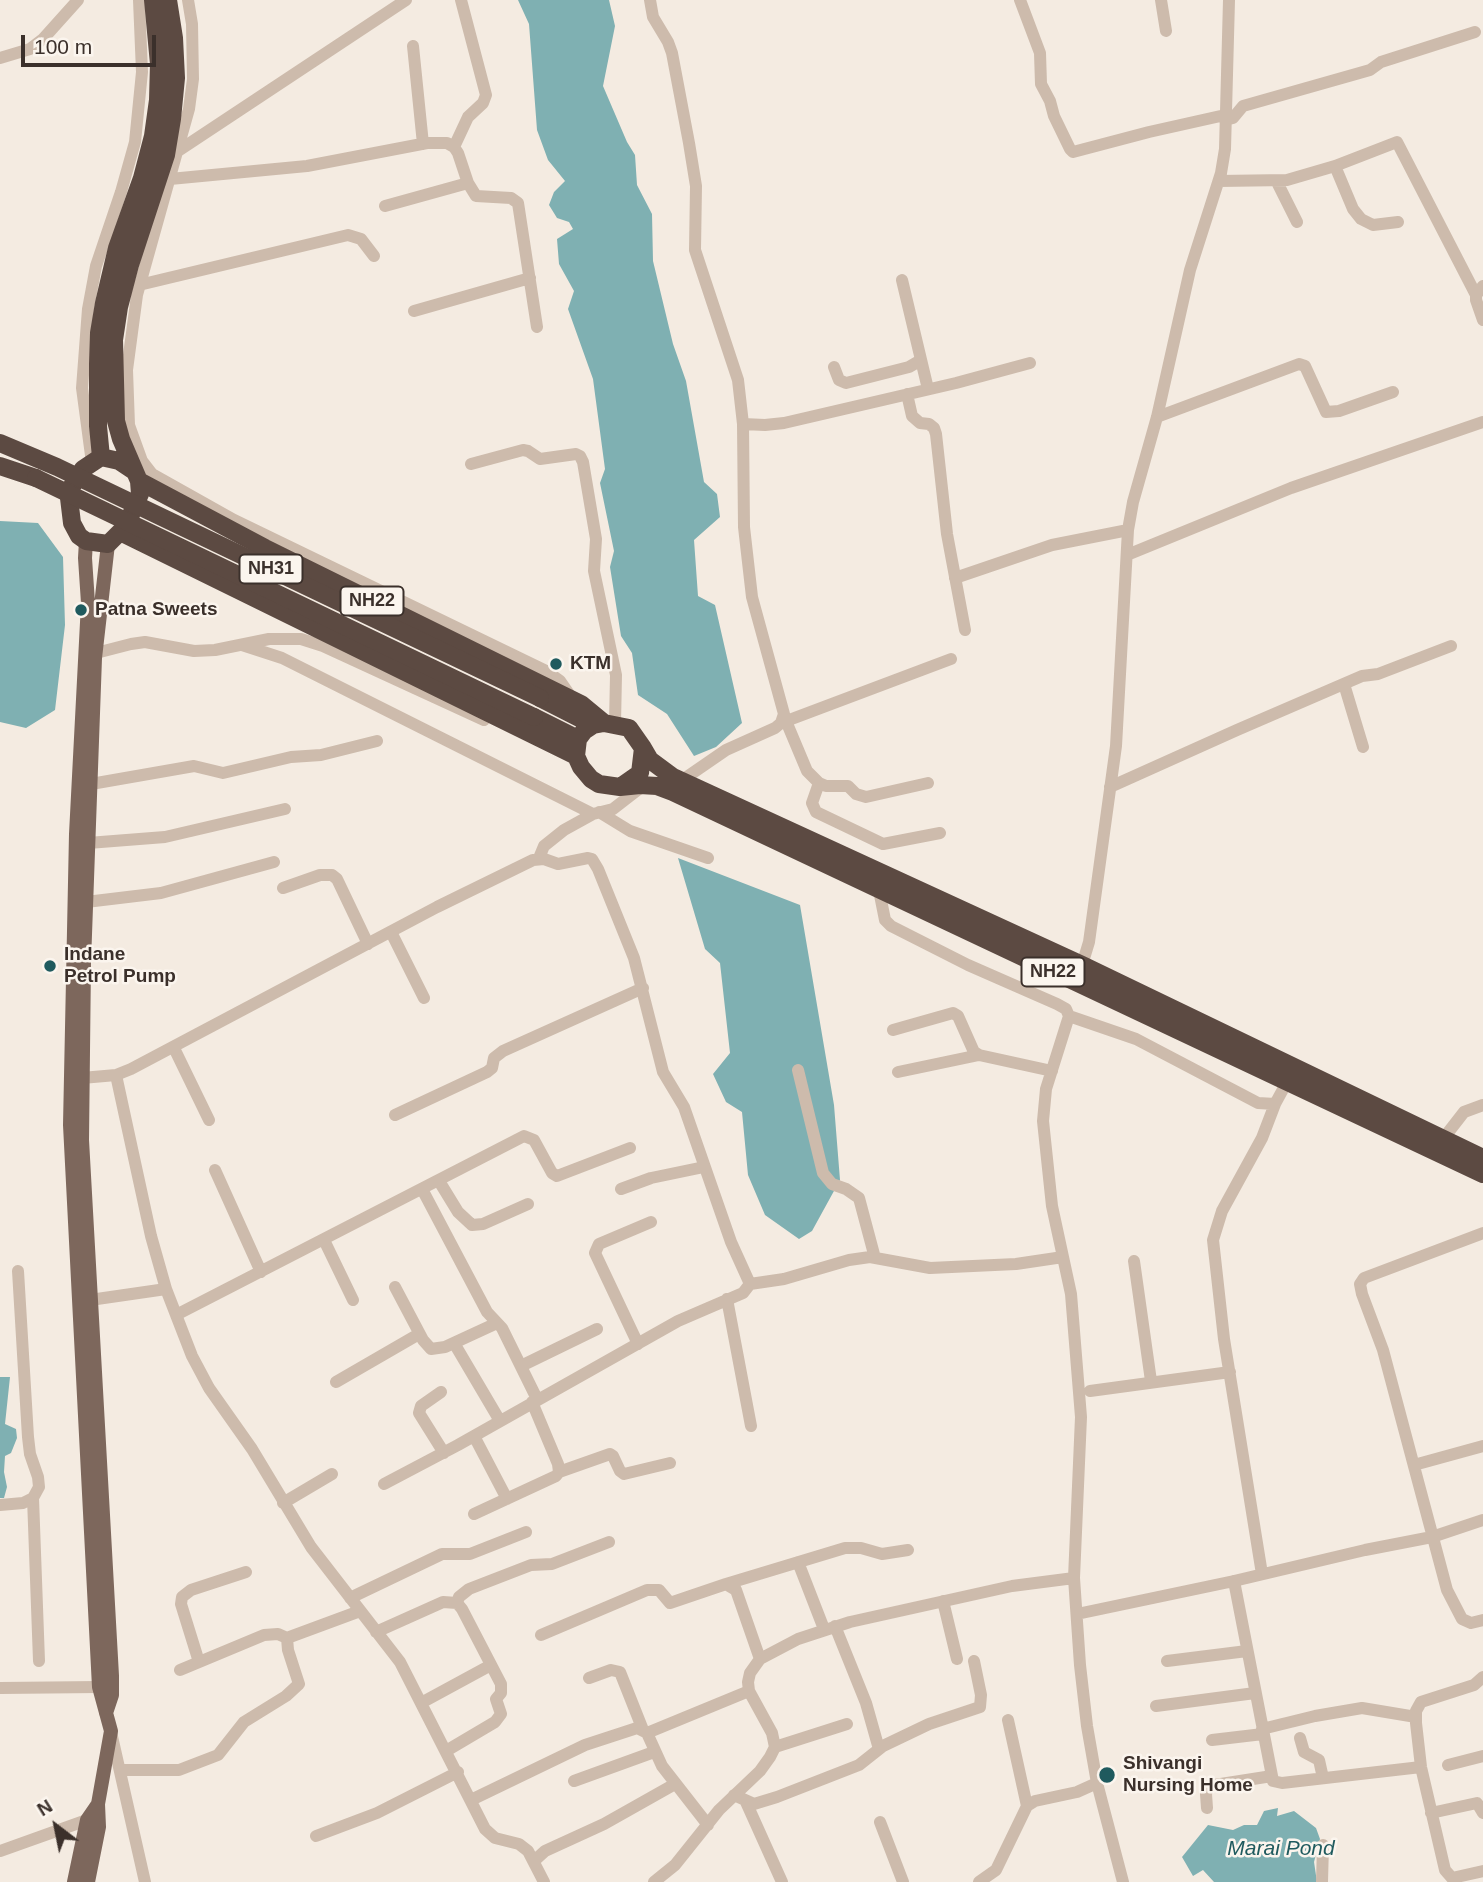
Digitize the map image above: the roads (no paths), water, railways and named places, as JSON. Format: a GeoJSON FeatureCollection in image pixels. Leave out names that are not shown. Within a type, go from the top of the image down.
{"type":"FeatureCollection","features":[{"type":"Feature","properties":{"kind":"highway"},"geometry":{"type":"LineString","coordinates":[[153,0],[159,64],[153,136],[142,178],[117,248],[98,417],[97,460],[83,469],[72,485],[69,498],[72,523],[79,536],[86,541],[114,538],[126,526],[140,494],[122,423],[107,337],[119,307],[166,155],[176,78],[168,0]]}},
{"type":"Feature","properties":{"kind":"highway","name":"NH31"},"geometry":{"type":"LineString","coordinates":[[0,443],[57,467],[540,698],[604,724]]}},
{"type":"Feature","properties":{"kind":"highway","name":"NH22"},"geometry":{"type":"LineString","coordinates":[[97,460],[118,461],[137,476],[265,548],[574,700],[604,724],[629,728],[650,760],[681,781],[1082,965],[1483,1158]]}},
{"type":"Feature","properties":{"kind":"highway","name":"NH31"},"geometry":{"type":"LineString","coordinates":[[0,466],[36,478],[534,717],[577,748]]}},
{"type":"Feature","properties":{"kind":"highway","name":"NH22"},"geometry":{"type":"LineString","coordinates":[[114,538],[560,748],[577,748],[581,767],[591,779],[607,787],[644,785],[673,792],[1483,1174]]}},
{"type":"Feature","properties":{"kind":"highway"},"geometry":{"type":"LineString","coordinates":[[577,748],[604,724]]}},
{"type":"Feature","properties":{"kind":"highway"},"geometry":{"type":"LineString","coordinates":[[620,787],[639,773],[643,748]]}},
{"type":"Feature","properties":{"kind":"main road"},"geometry":{"type":"LineString","coordinates":[[88,1882],[99,1827],[98,1804],[111,1731],[99,1687],[70,1125],[86,902],[96,653],[114,538]]}},
{"type":"Feature","properties":{"kind":"main road"},"geometry":{"type":"LineString","coordinates":[[86,541],[88,603],[78,783],[78,992],[82,1140],[112,1676],[112,1695],[106,1713]]}},
{"type":"Feature","properties":{"kind":"main road"},"geometry":{"type":"LineString","coordinates":[[74,1882],[87,1820],[98,1804]]}},
{"type":"Feature","properties":{"kind":"street"},"geometry":{"type":"LineString","coordinates":[[0,58],[30,49],[43,40],[78,0]]}},
{"type":"Feature","properties":{"kind":"street"},"geometry":{"type":"LineString","coordinates":[[97,460],[82,388],[88,309],[94,274],[135,142],[142,72],[139,0]]}},
{"type":"Feature","properties":{"kind":"street"},"geometry":{"type":"LineString","coordinates":[[188,0],[192,24],[189,109],[139,285],[127,370],[122,423],[142,461],[152,474],[171,486],[246,526],[546,671],[559,681],[574,700]]}},
{"type":"Feature","properties":{"kind":"street"},"geometry":{"type":"LineString","coordinates":[[178,151],[406,0]]}},
{"type":"Feature","properties":{"kind":"street"},"geometry":{"type":"LineString","coordinates":[[454,147],[468,117],[483,103],[486,95],[460,0]]}},
{"type":"Feature","properties":{"kind":"street"},"geometry":{"type":"LineString","coordinates":[[650,0],[653,17],[672,53],[695,186],[695,250],[734,364],[743,424],[744,527],[752,597],[781,699],[783,722],[807,771],[826,786],[848,786],[856,794],[866,797],[928,783]]}},
{"type":"Feature","properties":{"kind":"street"},"geometry":{"type":"LineString","coordinates":[[1020,0],[1040,53],[1041,84],[1073,152],[1149,131],[1233,118],[1243,107],[1370,70],[1381,62],[1475,32]]}},
{"type":"Feature","properties":{"kind":"street"},"geometry":{"type":"LineString","coordinates":[[1161,0],[1166,31]]}},
{"type":"Feature","properties":{"kind":"street"},"geometry":{"type":"LineString","coordinates":[[1082,965],[1089,942],[1116,746],[1128,530],[1190,270],[1219,181],[1224,149],[1229,0]]}},
{"type":"Feature","properties":{"kind":"street"},"geometry":{"type":"LineString","coordinates":[[413,46],[423,144]]}},
{"type":"Feature","properties":{"kind":"street"},"geometry":{"type":"LineString","coordinates":[[170,179],[307,166],[440,141],[454,147],[476,196],[511,198],[518,203],[537,327]]}},
{"type":"Feature","properties":{"kind":"street"},"geometry":{"type":"LineString","coordinates":[[1219,181],[1277,182],[1335,166],[1397,142],[1480,291],[1478,308],[1483,320]]}},
{"type":"Feature","properties":{"kind":"street"},"geometry":{"type":"LineString","coordinates":[[1335,166],[1353,209],[1361,219],[1373,225],[1398,222]]}},
{"type":"Feature","properties":{"kind":"street"},"geometry":{"type":"LineString","coordinates":[[1277,182],[1297,222]]}},
{"type":"Feature","properties":{"kind":"street"},"geometry":{"type":"LineString","coordinates":[[385,206],[468,183]]}},
{"type":"Feature","properties":{"kind":"street"},"geometry":{"type":"LineString","coordinates":[[139,285],[348,235],[361,239],[374,256]]}},
{"type":"Feature","properties":{"kind":"street"},"geometry":{"type":"LineString","coordinates":[[414,310],[530,278]]}},
{"type":"Feature","properties":{"kind":"street"},"geometry":{"type":"LineString","coordinates":[[902,280],[928,389]]}},
{"type":"Feature","properties":{"kind":"street"},"geometry":{"type":"LineString","coordinates":[[834,367],[839,380],[846,383],[909,368],[921,359]]}},
{"type":"Feature","properties":{"kind":"street"},"geometry":{"type":"LineString","coordinates":[[743,424],[784,423],[1030,363]]}},
{"type":"Feature","properties":{"kind":"street"},"geometry":{"type":"LineString","coordinates":[[1157,417],[1299,363],[1305,366],[1326,412],[1339,411],[1393,392]]}},
{"type":"Feature","properties":{"kind":"street"},"geometry":{"type":"LineString","coordinates":[[907,394],[912,416],[920,423],[929,424],[936,434],[947,534],[965,630]]}},
{"type":"Feature","properties":{"kind":"street"},"geometry":{"type":"LineString","coordinates":[[1127,555],[1291,488],[1483,422]]}},
{"type":"Feature","properties":{"kind":"street"},"geometry":{"type":"LineString","coordinates":[[471,464],[523,450],[540,459],[576,454],[580,456],[596,539],[594,571],[616,675],[604,724]]}},
{"type":"Feature","properties":{"kind":"street"},"geometry":{"type":"LineString","coordinates":[[955,578],[1052,545],[1128,530]]}},
{"type":"Feature","properties":{"kind":"street"},"geometry":{"type":"LineString","coordinates":[[96,653],[145,642],[194,651],[215,650],[285,637],[310,641],[530,741],[560,748]]}},
{"type":"Feature","properties":{"kind":"street"},"geometry":{"type":"LineString","coordinates":[[242,645],[282,658],[630,831],[708,858]]}},
{"type":"Feature","properties":{"kind":"street"},"geometry":{"type":"LineString","coordinates":[[1110,788],[1344,684],[1451,646]]}},
{"type":"Feature","properties":{"kind":"street"},"geometry":{"type":"LineString","coordinates":[[681,781],[717,756],[775,729],[783,722],[950,659]]}},
{"type":"Feature","properties":{"kind":"street"},"geometry":{"type":"LineString","coordinates":[[1344,684],[1363,747]]}},
{"type":"Feature","properties":{"kind":"street"},"geometry":{"type":"LineString","coordinates":[[91,784],[194,766],[223,773],[291,757],[321,755],[377,741]]}},
{"type":"Feature","properties":{"kind":"street"},"geometry":{"type":"LineString","coordinates":[[819,783],[812,803],[816,812],[883,844],[940,833]]}},
{"type":"Feature","properties":{"kind":"street"},"geometry":{"type":"LineString","coordinates":[[82,1078],[116,1075],[174,1048],[391,932],[539,858],[544,846],[564,830],[596,813],[614,809],[644,785]]}},
{"type":"Feature","properties":{"kind":"street"},"geometry":{"type":"LineString","coordinates":[[88,843],[165,837],[285,809]]}},
{"type":"Feature","properties":{"kind":"street"},"geometry":{"type":"LineString","coordinates":[[539,858],[558,864],[588,858],[596,864],[634,958],[663,1072],[684,1107],[741,1268],[750,1284]]}},
{"type":"Feature","properties":{"kind":"street"},"geometry":{"type":"LineString","coordinates":[[86,902],[161,893],[274,862]]}},
{"type":"Feature","properties":{"kind":"street"},"geometry":{"type":"LineString","coordinates":[[284,888],[320,875],[332,875],[337,879],[368,944]]}},
{"type":"Feature","properties":{"kind":"street"},"geometry":{"type":"LineString","coordinates":[[879,890],[885,920],[891,926],[968,965],[1057,1004],[1066,1009],[1069,1016],[1043,1102],[1043,1121],[1052,1206],[1071,1294],[1081,1417],[1074,1578],[1087,1726],[1097,1783],[1123,1882]]}},
{"type":"Feature","properties":{"kind":"street"},"geometry":{"type":"LineString","coordinates":[[391,932],[424,998]]}},
{"type":"Feature","properties":{"kind":"street"},"geometry":{"type":"LineString","coordinates":[[395,1115],[487,1072],[492,1068],[494,1058],[503,1051],[643,988]]}},
{"type":"Feature","properties":{"kind":"street"},"geometry":{"type":"LineString","coordinates":[[893,1030],[953,1013],[958,1016],[974,1052],[979,1055],[1052,1071]]}},
{"type":"Feature","properties":{"kind":"street"},"geometry":{"type":"LineString","coordinates":[[1069,1016],[1136,1039],[1258,1103],[1275,1104]]}},
{"type":"Feature","properties":{"kind":"street"},"geometry":{"type":"LineString","coordinates":[[174,1048],[209,1120]]}},
{"type":"Feature","properties":{"kind":"street"},"geometry":{"type":"LineString","coordinates":[[898,1072],[979,1055]]}},
{"type":"Feature","properties":{"kind":"street"},"geometry":{"type":"LineString","coordinates":[[798,1070],[823,1173],[832,1184],[859,1198],[875,1258]]}},
{"type":"Feature","properties":{"kind":"street"},"geometry":{"type":"LineString","coordinates":[[116,1075],[151,1236],[166,1289],[192,1356],[209,1388],[252,1449],[311,1547],[400,1662],[485,1829],[495,1838],[519,1844],[528,1851],[541,1881]]}},
{"type":"Feature","properties":{"kind":"street"},"geometry":{"type":"LineString","coordinates":[[1262,1574],[1230,1372],[1213,1240],[1222,1211],[1262,1138],[1287,1082]]}},
{"type":"Feature","properties":{"kind":"street"},"geometry":{"type":"LineString","coordinates":[[1443,1139],[1464,1112],[1483,1105]]}},
{"type":"Feature","properties":{"kind":"street"},"geometry":{"type":"LineString","coordinates":[[176,1315],[524,1136],[534,1140],[552,1173],[557,1177],[630,1149]]}},
{"type":"Feature","properties":{"kind":"street"},"geometry":{"type":"LineString","coordinates":[[621,1189],[651,1178],[704,1167]]}},
{"type":"Feature","properties":{"kind":"street"},"geometry":{"type":"LineString","coordinates":[[215,1170],[261,1272]]}},
{"type":"Feature","properties":{"kind":"street"},"geometry":{"type":"LineString","coordinates":[[439,1181],[458,1212],[472,1224],[483,1224],[528,1204]]}},
{"type":"Feature","properties":{"kind":"street"},"geometry":{"type":"LineString","coordinates":[[422,1189],[487,1312],[502,1328],[521,1366],[559,1472]]}},
{"type":"Feature","properties":{"kind":"street"},"geometry":{"type":"LineString","coordinates":[[638,1344],[595,1253],[599,1244],[651,1222]]}},
{"type":"Feature","properties":{"kind":"street"},"geometry":{"type":"LineString","coordinates":[[1483,1233],[1364,1278],[1360,1283],[1384,1350],[1447,1590],[1462,1619],[1471,1623],[1483,1620]]}},
{"type":"Feature","properties":{"kind":"street"},"geometry":{"type":"LineString","coordinates":[[324,1240],[353,1300]]}},
{"type":"Feature","properties":{"kind":"street"},"geometry":{"type":"LineString","coordinates":[[384,1484],[690,1314],[743,1293],[750,1284],[784,1279],[849,1260],[875,1258],[930,1268],[1016,1264],[1063,1257]]}},
{"type":"Feature","properties":{"kind":"street"},"geometry":{"type":"LineString","coordinates":[[1134,1261],[1151,1381]]}},
{"type":"Feature","properties":{"kind":"street"},"geometry":{"type":"LineString","coordinates":[[18,1271],[27,1437],[38,1477],[38,1488],[33,1498],[39,1661]]}},
{"type":"Feature","properties":{"kind":"street"},"geometry":{"type":"LineString","coordinates":[[395,1287],[419,1334],[431,1349],[445,1347],[497,1322]]}},
{"type":"Feature","properties":{"kind":"street"},"geometry":{"type":"LineString","coordinates":[[90,1300],[166,1289]]}},
{"type":"Feature","properties":{"kind":"street"},"geometry":{"type":"LineString","coordinates":[[727,1299],[751,1426]]}},
{"type":"Feature","properties":{"kind":"street"},"geometry":{"type":"LineString","coordinates":[[521,1366],[597,1329]]}},
{"type":"Feature","properties":{"kind":"street"},"geometry":{"type":"LineString","coordinates":[[335,1382],[419,1334]]}},
{"type":"Feature","properties":{"kind":"street"},"geometry":{"type":"LineString","coordinates":[[454,1343],[500,1421]]}},
{"type":"Feature","properties":{"kind":"street"},"geometry":{"type":"LineString","coordinates":[[1090,1391],[1230,1372]]}},
{"type":"Feature","properties":{"kind":"street"},"geometry":{"type":"LineString","coordinates":[[440,1392],[421,1406],[419,1413],[444,1453]]}},
{"type":"Feature","properties":{"kind":"street"},"geometry":{"type":"LineString","coordinates":[[474,1436],[507,1499]]}},
{"type":"Feature","properties":{"kind":"street"},"geometry":{"type":"LineString","coordinates":[[1414,1465],[1483,1446]]}},
{"type":"Feature","properties":{"kind":"street"},"geometry":{"type":"LineString","coordinates":[[474,1514],[556,1476],[559,1472],[610,1454],[624,1474],[670,1463]]}},
{"type":"Feature","properties":{"kind":"street"},"geometry":{"type":"LineString","coordinates":[[283,1503],[332,1474]]}},
{"type":"Feature","properties":{"kind":"street"},"geometry":{"type":"LineString","coordinates":[[0,1505],[23,1503],[33,1498]]}},
{"type":"Feature","properties":{"kind":"street"},"geometry":{"type":"LineString","coordinates":[[1077,1614],[1234,1581],[1366,1549],[1432,1537],[1483,1520]]}},
{"type":"Feature","properties":{"kind":"street"},"geometry":{"type":"LineString","coordinates":[[350,1598],[442,1554],[470,1554],[526,1532]]}},
{"type":"Feature","properties":{"kind":"street"},"geometry":{"type":"LineString","coordinates":[[457,1603],[470,1589],[531,1565],[552,1564],[609,1542]]}},
{"type":"Feature","properties":{"kind":"street"},"geometry":{"type":"LineString","coordinates":[[541,1635],[647,1590],[659,1590],[670,1603],[854,1547],[882,1554],[908,1550]]}},
{"type":"Feature","properties":{"kind":"street"},"geometry":{"type":"LineString","coordinates":[[798,1562],[866,1703],[879,1749]]}},
{"type":"Feature","properties":{"kind":"street"},"geometry":{"type":"LineString","coordinates":[[199,1662],[181,1604],[182,1597],[191,1590],[246,1572]]}},
{"type":"Feature","properties":{"kind":"street"},"geometry":{"type":"LineString","coordinates":[[775,1747],[772,1734],[749,1691],[750,1673],[760,1659],[829,1627],[1012,1586],[1074,1578]]}},
{"type":"Feature","properties":{"kind":"street"},"geometry":{"type":"LineString","coordinates":[[1234,1581],[1272,1776],[1277,1783],[1421,1767]]}},
{"type":"Feature","properties":{"kind":"street"},"geometry":{"type":"LineString","coordinates":[[726,1584],[736,1590],[760,1659]]}},
{"type":"Feature","properties":{"kind":"street"},"geometry":{"type":"LineString","coordinates":[[943,1601],[957,1659]]}},
{"type":"Feature","properties":{"kind":"street"},"geometry":{"type":"LineString","coordinates":[[376,1632],[443,1602],[457,1603]]}},
{"type":"Feature","properties":{"kind":"street"},"geometry":{"type":"LineString","coordinates":[[446,1751],[500,1718],[496,1699],[502,1689],[457,1603]]}},
{"type":"Feature","properties":{"kind":"street"},"geometry":{"type":"LineString","coordinates":[[180,1670],[264,1635],[278,1634],[287,1638],[360,1611]]}},
{"type":"Feature","properties":{"kind":"street"},"geometry":{"type":"LineString","coordinates":[[120,1770],[179,1770],[218,1755],[244,1722],[286,1696],[299,1684],[287,1638]]}},
{"type":"Feature","properties":{"kind":"street"},"geometry":{"type":"LineString","coordinates":[[1167,1661],[1247,1651]]}},
{"type":"Feature","properties":{"kind":"street"},"geometry":{"type":"LineString","coordinates":[[734,1795],[754,1804],[768,1800],[849,1770],[879,1749],[929,1724],[980,1707],[982,1703],[974,1661]]}},
{"type":"Feature","properties":{"kind":"street"},"geometry":{"type":"LineString","coordinates":[[421,1703],[491,1665]]}},
{"type":"Feature","properties":{"kind":"street"},"geometry":{"type":"LineString","coordinates":[[589,1678],[611,1670],[620,1672],[654,1752],[708,1825]]}},
{"type":"Feature","properties":{"kind":"street"},"geometry":{"type":"LineString","coordinates":[[1483,1678],[1474,1685],[1421,1702],[1416,1717],[1421,1767],[1448,1876],[1452,1878],[1483,1871]]}},
{"type":"Feature","properties":{"kind":"street"},"geometry":{"type":"LineString","coordinates":[[0,1688],[99,1687]]}},
{"type":"Feature","properties":{"kind":"street"},"geometry":{"type":"LineString","coordinates":[[471,1800],[584,1745],[636,1728],[645,1732],[749,1691]]}},
{"type":"Feature","properties":{"kind":"street"},"geometry":{"type":"LineString","coordinates":[[1156,1706],[1255,1693]]}},
{"type":"Feature","properties":{"kind":"street"},"geometry":{"type":"LineString","coordinates":[[1212,1740],[1263,1732],[1315,1716],[1362,1708],[1416,1717]]}},
{"type":"Feature","properties":{"kind":"street"},"geometry":{"type":"LineString","coordinates":[[1008,1720],[1027,1806]]}},
{"type":"Feature","properties":{"kind":"street"},"geometry":{"type":"LineString","coordinates":[[654,1882],[675,1865],[734,1795],[760,1771],[775,1747],[847,1724]]}},
{"type":"Feature","properties":{"kind":"street"},"geometry":{"type":"LineString","coordinates":[[111,1731],[145,1882]]}},
{"type":"Feature","properties":{"kind":"street"},"geometry":{"type":"LineString","coordinates":[[1300,1738],[1304,1752],[1319,1760],[1323,1778]]}},
{"type":"Feature","properties":{"kind":"street"},"geometry":{"type":"LineString","coordinates":[[574,1782],[654,1752]]}},
{"type":"Feature","properties":{"kind":"street"},"geometry":{"type":"LineString","coordinates":[[1448,1765],[1483,1756]]}},
{"type":"Feature","properties":{"kind":"street"},"geometry":{"type":"LineString","coordinates":[[316,1836],[377,1813],[458,1772]]}},
{"type":"Feature","properties":{"kind":"street"},"geometry":{"type":"LineString","coordinates":[[1207,1808],[1208,1786],[1272,1776]]}},
{"type":"Feature","properties":{"kind":"street"},"geometry":{"type":"LineString","coordinates":[[979,1882],[996,1870],[1027,1806],[1035,1801],[1077,1792],[1097,1783]]}},
{"type":"Feature","properties":{"kind":"street"},"geometry":{"type":"LineString","coordinates":[[534,1861],[545,1851],[604,1824],[676,1784]]}},
{"type":"Feature","properties":{"kind":"street"},"geometry":{"type":"LineString","coordinates":[[746,1802],[782,1882]]}},
{"type":"Feature","properties":{"kind":"street"},"geometry":{"type":"LineString","coordinates":[[1431,1813],[1477,1802],[1483,1813]]}},
{"type":"Feature","properties":{"kind":"street"},"geometry":{"type":"LineString","coordinates":[[0,1851],[87,1820]]}},
{"type":"Feature","properties":{"kind":"street"},"geometry":{"type":"LineString","coordinates":[[880,1822],[903,1882]]}},
{"type":"Feature","properties":{"kind":"street"},"geometry":{"type":"LineString","coordinates":[[1322,1882],[1323,1844]]}},
{"type":"Feature","properties":{"kind":"water"},"geometry":{"type":"Polygon","coordinates":[[[518,0],[609,0],[615,26],[603,86],[635,155],[637,185],[652,214],[653,261],[673,344],[686,381],[704,482],[717,494],[720,517],[694,540],[698,596],[715,605],[742,723],[716,747],[694,756],[667,714],[638,695],[632,653],[621,636],[610,567],[614,551],[600,483],[605,469],[593,379],[568,309],[574,291],[559,264],[557,239],[573,229],[569,222],[557,218],[549,205],[554,192],[565,181],[548,160],[537,130],[529,24],[518,0]]]}},
{"type":"Feature","properties":{"kind":"water"},"geometry":{"type":"Polygon","coordinates":[[[0,521],[38,523],[63,557],[65,625],[55,710],[26,728],[0,722],[0,521]]]}},
{"type":"Feature","properties":{"kind":"water"},"geometry":{"type":"Polygon","coordinates":[[[678,858],[800,905],[834,1105],[840,1180],[812,1231],[799,1239],[765,1215],[748,1175],[742,1112],[726,1102],[713,1074],[730,1053],[720,963],[705,949],[678,858]]]}},
{"type":"Feature","properties":{"kind":"water"},"geometry":{"type":"Polygon","coordinates":[[[0,1377],[10,1377],[5,1424],[16,1429],[17,1438],[11,1453],[5,1456],[7,1487],[4,1498],[0,1498],[0,1377]]]}},
{"type":"Feature","properties":{"kind":"water","name":"Marai Pond"},"geometry":{"type":"Polygon","coordinates":[[[1278,1808],[1277,1816],[1294,1811],[1316,1828],[1320,1839],[1314,1862],[1317,1882],[1214,1882],[1203,1870],[1193,1876],[1182,1857],[1208,1825],[1233,1830],[1244,1825],[1257,1825],[1264,1811],[1278,1808]]]}},
{"type":"Feature","properties":{"kind":"place","name":"Patna Sweets"},"geometry":{"type":"Point","coordinates":[81,610]}},
{"type":"Feature","properties":{"kind":"place","name":"KTM"},"geometry":{"type":"Point","coordinates":[556,664]}},
{"type":"Feature","properties":{"kind":"place","name":"Indane Petrol Pump"},"geometry":{"type":"Point","coordinates":[50,966]}},
{"type":"Feature","properties":{"kind":"place","name":"Shivangi Nursing Home"},"geometry":{"type":"Point","coordinates":[1107,1775]}}]}
